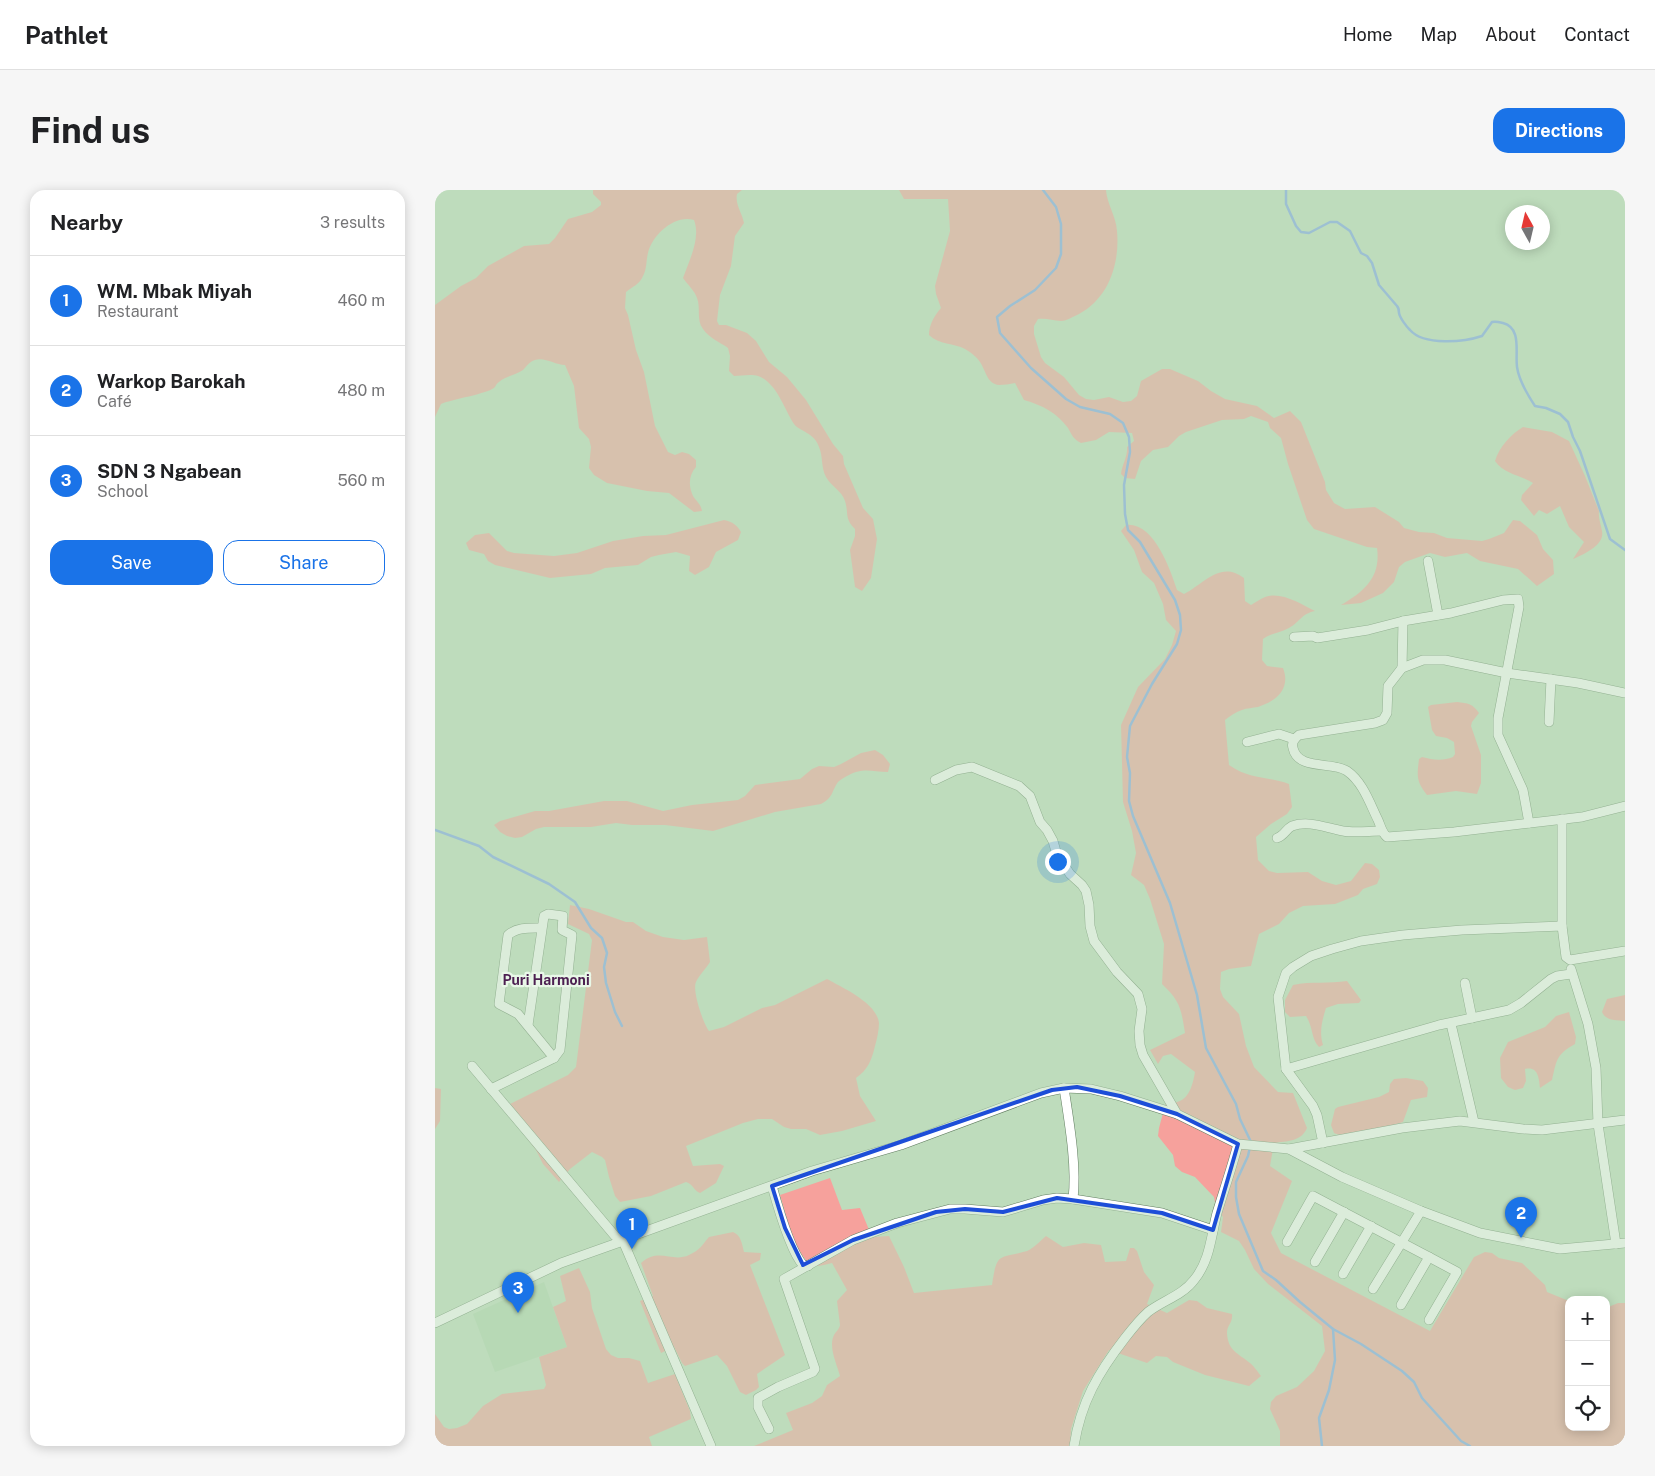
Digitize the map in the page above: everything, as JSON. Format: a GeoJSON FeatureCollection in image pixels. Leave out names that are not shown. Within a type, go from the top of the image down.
{"type":"FeatureCollection","features":[{"type":"Feature","properties":{"kind":"street"},"geometry":{"type":"LineString","coordinates":[[1428,560],[1438,615]]}},
{"type":"Feature","properties":{"kind":"street"},"geometry":{"type":"LineString","coordinates":[[1294,637],[1327,637],[1368,630],[1503,600],[1518,599],[1519,607],[1499,718],[1498,736],[1523,790],[1529,823]]}},
{"type":"Feature","properties":{"kind":"street"},"geometry":{"type":"LineString","coordinates":[[1402,668],[1403,621]]}},
{"type":"Feature","properties":{"kind":"street"},"geometry":{"type":"LineString","coordinates":[[1625,693],[1507,673],[1445,660],[1423,660],[1402,668],[1388,686],[1387,713],[1383,720],[1375,723],[1299,735],[1292,744],[1297,757],[1313,764],[1342,768],[1349,773],[1363,789],[1382,831],[1385,836],[1390,838],[1562,819],[1625,806]]}},
{"type":"Feature","properties":{"kind":"street"},"geometry":{"type":"LineString","coordinates":[[1549,722],[1551,679]]}},
{"type":"Feature","properties":{"kind":"street"},"geometry":{"type":"LineString","coordinates":[[1247,742],[1279,734],[1294,739]]}},
{"type":"Feature","properties":{"kind":"street"},"geometry":{"type":"LineString","coordinates":[[935,780],[956,770],[972,768],[1019,786],[1030,796],[1040,822],[1053,841],[1057,855],[1070,874],[1086,891],[1090,926],[1094,941],[1117,972],[1137,994],[1142,1009],[1139,1031],[1142,1050],[1177,1114]]}},
{"type":"Feature","properties":{"kind":"street"},"geometry":{"type":"LineString","coordinates":[[1289,1150],[1342,1177],[1421,1211],[1480,1233],[1560,1249],[1621,1244],[1598,1124],[1596,1068],[1588,1024],[1571,974],[1570,960],[1566,957],[1562,926],[1562,819]]}},
{"type":"Feature","properties":{"kind":"street"},"geometry":{"type":"LineString","coordinates":[[1277,838],[1283,836],[1291,827],[1306,824],[1343,831],[1382,831]]}},
{"type":"Feature","properties":{"kind":"street"},"geometry":{"type":"LineString","coordinates":[[491,1089],[553,1058],[560,1050],[572,935],[563,930],[563,916],[546,914],[544,916],[528,1025]]}},
{"type":"Feature","properties":{"kind":"street"},"geometry":{"type":"LineString","coordinates":[[1323,1143],[1313,1106],[1286,1069],[1278,997],[1286,973],[1311,956],[1361,941],[1463,930],[1562,926]]}},
{"type":"Feature","properties":{"kind":"street"},"geometry":{"type":"LineString","coordinates":[[541,928],[517,930],[511,932],[507,938],[499,1004],[515,1012],[528,1025],[553,1058]]}},
{"type":"Feature","properties":{"kind":"street"},"geometry":{"type":"LineString","coordinates":[[1570,960],[1625,951]]}},
{"type":"Feature","properties":{"kind":"street"},"geometry":{"type":"LineString","coordinates":[[1286,1069],[1439,1025],[1451,1024],[1513,1008],[1551,979],[1571,974]]}},
{"type":"Feature","properties":{"kind":"street"},"geometry":{"type":"LineString","coordinates":[[1465,983],[1472,1018]]}},
{"type":"Feature","properties":{"kind":"street"},"geometry":{"type":"LineString","coordinates":[[1451,1024],[1474,1122]]}},
{"type":"Feature","properties":{"kind":"street"},"geometry":{"type":"LineString","coordinates":[[472,1066],[615,1236],[623,1241],[711,1446]]}},
{"type":"Feature","properties":{"kind":"street"},"geometry":{"type":"LineString","coordinates":[[1064,1088],[1073,1167],[1073,1199]]}},
{"type":"Feature","properties":{"kind":"street"},"geometry":{"type":"LineString","coordinates":[[435,1323],[561,1263],[638,1234],[812,1171],[901,1145],[1041,1094],[1064,1088],[1091,1089],[1120,1096],[1177,1114],[1242,1144],[1289,1150],[1428,1124],[1460,1121],[1542,1130],[1625,1120]]}},
{"type":"Feature","properties":{"kind":"street"},"geometry":{"type":"LineString","coordinates":[[1074,1446],[1081,1411],[1099,1374],[1140,1319],[1194,1281],[1209,1252],[1213,1230],[1242,1144]]}},
{"type":"Feature","properties":{"kind":"street"},"geometry":{"type":"LineString","coordinates":[[772,1186],[785,1228],[799,1260],[803,1265],[808,1266]]}},
{"type":"Feature","properties":{"kind":"street"},"geometry":{"type":"LineString","coordinates":[[1287,1242],[1313,1196],[1401,1241],[1457,1272],[1429,1320]]}},
{"type":"Feature","properties":{"kind":"street"},"geometry":{"type":"LineString","coordinates":[[769,1429],[758,1407],[758,1398],[813,1372],[815,1369],[784,1279],[853,1240],[897,1223],[936,1212],[965,1208],[1003,1212],[1043,1200],[1057,1198],[1162,1213],[1213,1230]]}},
{"type":"Feature","properties":{"kind":"street"},"geometry":{"type":"LineString","coordinates":[[1373,1289],[1421,1211]]}},
{"type":"Feature","properties":{"kind":"street"},"geometry":{"type":"LineString","coordinates":[[1315,1262],[1344,1212]]}},
{"type":"Feature","properties":{"kind":"street"},"geometry":{"type":"LineString","coordinates":[[1343,1274],[1371,1226]]}},
{"type":"Feature","properties":{"kind":"street"},"geometry":{"type":"LineString","coordinates":[[1401,1305],[1429,1257]]}},
{"type":"Feature","properties":{"kind":"highlighted area"},"geometry":{"type":"Polygon","coordinates":[[[1077,1087],[1120,1096],[1177,1114],[1238,1144],[1213,1230],[1162,1213],[1057,1198],[1003,1212],[965,1209],[936,1212],[853,1240],[803,1265],[785,1228],[772,1186],[1052,1090],[1077,1087]]]}},
{"type":"Feature","properties":{"kind":"shaded area"},"geometry":{"type":"Polygon","coordinates":[[[593,190],[742,190],[737,194],[737,198],[744,223],[735,236],[731,266],[720,295],[717,321],[719,325],[726,325],[747,333],[756,341],[769,362],[787,377],[806,400],[833,444],[843,456],[844,464],[863,508],[873,519],[877,539],[871,578],[862,591],[855,587],[850,550],[855,536],[855,529],[848,519],[844,497],[824,473],[817,442],[794,424],[775,390],[765,379],[755,375],[734,376],[729,371],[730,356],[728,348],[709,335],[701,325],[697,298],[683,278],[695,242],[696,227],[694,220],[679,220],[672,223],[654,239],[650,246],[642,279],[626,292],[625,308],[644,372],[655,426],[668,452],[675,455],[682,452],[689,454],[696,460],[696,467],[692,473],[690,484],[691,492],[700,504],[702,511],[694,512],[669,493],[647,491],[607,483],[594,475],[589,468],[591,447],[589,439],[579,428],[574,386],[565,365],[539,359],[535,360],[520,372],[502,380],[490,390],[441,404],[435,417],[435,305],[461,286],[476,278],[488,266],[524,246],[549,244],[568,219],[592,212],[601,205],[601,202],[593,194],[593,190]]]}},
{"type":"Feature","properties":{"kind":"shaded area"},"geometry":{"type":"Polygon","coordinates":[[[899,190],[1106,190],[1116,226],[1117,255],[1105,289],[1098,299],[1079,314],[1063,321],[1038,319],[1034,326],[1034,334],[1041,357],[1045,363],[1064,377],[1079,395],[1086,399],[1094,400],[1109,397],[1123,402],[1131,401],[1137,396],[1141,381],[1162,369],[1170,369],[1198,381],[1225,399],[1257,406],[1274,418],[1290,411],[1301,422],[1325,482],[1326,490],[1334,503],[1345,509],[1375,507],[1399,522],[1404,528],[1434,533],[1447,538],[1482,541],[1504,533],[1513,520],[1520,521],[1537,535],[1543,549],[1553,560],[1554,574],[1537,586],[1518,569],[1480,561],[1467,553],[1445,557],[1430,553],[1405,562],[1399,567],[1394,582],[1383,593],[1361,603],[1341,605],[1364,588],[1374,575],[1378,558],[1377,548],[1367,547],[1314,529],[1307,520],[1281,438],[1270,428],[1268,422],[1251,416],[1244,419],[1222,420],[1186,432],[1168,447],[1153,450],[1141,461],[1135,479],[1125,478],[1121,474],[1127,454],[1127,447],[1134,441],[1132,433],[1109,432],[1096,440],[1081,443],[1074,438],[1064,423],[1054,414],[1037,404],[1024,400],[1015,383],[995,384],[989,380],[980,362],[971,353],[961,347],[937,341],[929,335],[932,321],[941,308],[935,286],[950,231],[948,199],[904,199],[899,190]]]}},
{"type":"Feature","properties":{"kind":"shaded area"},"geometry":{"type":"Polygon","coordinates":[[[1523,427],[1552,432],[1569,441],[1599,511],[1602,531],[1600,541],[1593,548],[1573,559],[1584,542],[1569,527],[1560,506],[1547,514],[1539,510],[1534,516],[1521,500],[1522,495],[1533,483],[1508,472],[1495,461],[1506,441],[1523,427]]]}},
{"type":"Feature","properties":{"kind":"shaded area"},"geometry":{"type":"Polygon","coordinates":[[[724,520],[732,523],[741,532],[738,540],[716,552],[709,567],[695,575],[689,571],[690,556],[676,552],[651,557],[638,565],[605,568],[591,574],[550,578],[495,565],[488,561],[484,554],[469,550],[466,543],[475,535],[489,533],[507,551],[554,556],[577,553],[613,541],[643,536],[666,535],[724,520]]]}},
{"type":"Feature","properties":{"kind":"shaded area"},"geometry":{"type":"Polygon","coordinates":[[[1126,525],[1136,526],[1153,539],[1165,559],[1177,590],[1184,594],[1220,573],[1235,573],[1244,578],[1245,601],[1251,605],[1265,597],[1278,596],[1291,599],[1315,611],[1304,616],[1293,626],[1263,639],[1262,660],[1267,666],[1283,668],[1285,675],[1284,688],[1271,701],[1258,707],[1240,711],[1225,720],[1229,765],[1244,773],[1289,784],[1292,807],[1287,814],[1271,824],[1256,837],[1258,860],[1269,871],[1277,873],[1308,872],[1322,881],[1336,885],[1351,881],[1365,863],[1372,864],[1379,870],[1380,877],[1377,884],[1363,889],[1358,895],[1335,904],[1303,906],[1289,913],[1279,924],[1259,934],[1251,966],[1221,972],[1220,989],[1223,997],[1239,1014],[1246,1046],[1254,1067],[1278,1092],[1293,1093],[1307,1128],[1297,1138],[1274,1143],[1270,1166],[1292,1181],[1271,1233],[1281,1253],[1430,1331],[1474,1257],[1485,1252],[1492,1253],[1499,1258],[1522,1263],[1545,1285],[1547,1292],[1565,1299],[1565,1431],[1610,1431],[1610,1306],[1618,1303],[1625,1303],[1625,1446],[1280,1446],[1280,1431],[1270,1409],[1271,1402],[1276,1396],[1297,1387],[1314,1371],[1325,1351],[1322,1326],[1268,1284],[1254,1269],[1239,1241],[1221,1232],[1223,1217],[1216,1208],[1214,1197],[1195,1177],[1182,1172],[1175,1166],[1173,1155],[1158,1136],[1166,1102],[1173,1103],[1184,1099],[1190,1090],[1195,1072],[1171,1054],[1163,1056],[1158,1064],[1150,1050],[1185,1033],[1179,1006],[1173,995],[1162,984],[1164,944],[1150,899],[1144,885],[1131,875],[1136,853],[1132,831],[1123,802],[1121,725],[1138,687],[1165,659],[1176,631],[1166,620],[1163,604],[1154,583],[1142,572],[1134,550],[1121,531],[1126,525]]]}},
{"type":"Feature","properties":{"kind":"shaded area"},"geometry":{"type":"Polygon","coordinates":[[[1457,702],[1470,704],[1479,713],[1471,726],[1481,755],[1481,783],[1477,794],[1456,791],[1427,795],[1418,778],[1419,759],[1422,757],[1445,759],[1453,757],[1455,754],[1454,742],[1447,738],[1436,736],[1432,730],[1428,707],[1457,702]]]}},
{"type":"Feature","properties":{"kind":"shaded area"},"geometry":{"type":"Polygon","coordinates":[[[875,750],[883,755],[890,764],[888,772],[864,771],[854,773],[838,782],[830,797],[821,804],[775,812],[713,831],[665,825],[616,823],[591,827],[544,827],[522,837],[515,838],[500,832],[494,825],[500,821],[535,811],[549,811],[604,801],[627,801],[663,811],[692,805],[738,800],[745,796],[755,785],[800,779],[819,766],[834,767],[861,753],[875,750]]]}},
{"type":"Feature","properties":{"kind":"shaded area"},"geometry":{"type":"Polygon","coordinates":[[[570,905],[589,909],[626,922],[633,922],[646,931],[663,937],[684,940],[707,937],[710,962],[697,979],[695,992],[709,1031],[724,1027],[762,1008],[775,1005],[827,979],[858,997],[872,1009],[879,1023],[871,1060],[864,1071],[856,1078],[860,1096],[876,1121],[820,1135],[806,1129],[784,1127],[772,1119],[758,1119],[743,1123],[686,1146],[693,1166],[720,1164],[724,1166],[716,1183],[700,1193],[686,1182],[651,1196],[620,1202],[615,1196],[605,1160],[592,1152],[570,1169],[559,1182],[543,1164],[536,1150],[510,1117],[517,1113],[510,1104],[568,1075],[576,1067],[592,940],[589,934],[568,924],[570,905]]]}},
{"type":"Feature","properties":{"kind":"shaded area"},"geometry":{"type":"Polygon","coordinates":[[[1347,981],[1361,1000],[1359,1003],[1338,1004],[1326,1008],[1321,1026],[1323,1045],[1319,1047],[1316,1044],[1306,1016],[1290,1017],[1285,1012],[1285,1000],[1293,985],[1347,981]]]}},
{"type":"Feature","properties":{"kind":"shaded area"},"geometry":{"type":"Polygon","coordinates":[[[1625,995],[1625,1021],[1612,1020],[1606,1017],[1602,1012],[1607,999],[1625,995]]]}},
{"type":"Feature","properties":{"kind":"shaded area"},"geometry":{"type":"Polygon","coordinates":[[[1569,1012],[1576,1037],[1575,1044],[1564,1051],[1558,1058],[1552,1080],[1540,1088],[1535,1071],[1533,1069],[1525,1069],[1526,1081],[1523,1088],[1515,1090],[1508,1087],[1501,1078],[1500,1058],[1508,1042],[1545,1027],[1556,1016],[1569,1012]]]}},
{"type":"Feature","properties":{"kind":"shaded area"},"geometry":{"type":"Polygon","coordinates":[[[1406,1078],[1423,1081],[1428,1088],[1427,1097],[1411,1100],[1403,1122],[1357,1134],[1340,1135],[1334,1133],[1331,1125],[1335,1109],[1379,1097],[1389,1092],[1390,1084],[1394,1079],[1406,1078]]]}},
{"type":"Feature","properties":{"kind":"shaded area"},"geometry":{"type":"Polygon","coordinates":[[[435,1088],[441,1089],[440,1121],[435,1129],[435,1088]]]}},
{"type":"Feature","properties":{"kind":"shaded area"},"geometry":{"type":"Polygon","coordinates":[[[830,1178],[842,1210],[860,1208],[872,1237],[889,1236],[914,1293],[992,1285],[996,1266],[1001,1258],[1027,1251],[1046,1236],[1063,1247],[1084,1243],[1101,1245],[1105,1262],[1126,1261],[1130,1248],[1134,1248],[1137,1251],[1144,1272],[1154,1285],[1147,1304],[1167,1313],[1189,1300],[1197,1301],[1207,1308],[1232,1314],[1232,1320],[1227,1333],[1229,1344],[1261,1376],[1249,1386],[1205,1375],[1173,1362],[1167,1357],[1156,1356],[1147,1363],[1109,1350],[1083,1391],[1071,1429],[1070,1446],[754,1446],[793,1430],[786,1413],[812,1403],[822,1396],[827,1385],[840,1376],[834,1356],[832,1340],[840,1325],[837,1301],[847,1290],[832,1263],[816,1266],[809,1263],[803,1256],[793,1236],[780,1195],[830,1178]]]}},
{"type":"Feature","properties":{"kind":"shaded area"},"geometry":{"type":"Polygon","coordinates":[[[736,1233],[742,1243],[744,1252],[761,1253],[760,1260],[750,1265],[785,1355],[757,1374],[759,1387],[746,1395],[740,1392],[727,1366],[717,1355],[685,1366],[674,1347],[661,1353],[640,1301],[653,1296],[641,1263],[654,1256],[683,1257],[689,1255],[698,1249],[709,1237],[736,1233]]]}},
{"type":"Feature","properties":{"kind":"shaded area"},"geometry":{"type":"Polygon","coordinates":[[[579,1268],[590,1292],[592,1308],[606,1349],[611,1355],[618,1358],[640,1361],[648,1383],[675,1374],[690,1411],[691,1419],[649,1437],[652,1446],[435,1446],[435,1414],[444,1427],[449,1429],[457,1428],[467,1424],[483,1406],[502,1394],[544,1389],[546,1385],[539,1357],[567,1347],[553,1307],[566,1301],[560,1276],[579,1268]]]}},
{"type":"Feature","properties":{"kind":"shaded area"},"geometry":{"type":"Polygon","coordinates":[[[544,1282],[567,1347],[495,1372],[473,1314],[544,1282]]]}},
{"type":"Feature","properties":{"kind":"waterway"},"geometry":{"type":"LineString","coordinates":[[1043,190],[1056,207],[1061,224],[1061,254],[1056,268],[1035,290],[997,317],[1000,333],[1031,368],[1066,399],[1080,407],[1110,414],[1123,423],[1129,437],[1130,452],[1124,485],[1125,514],[1128,530],[1140,542],[1175,600],[1180,615],[1181,630],[1177,644],[1152,684],[1130,726],[1127,757],[1130,773],[1129,801],[1133,816],[1170,903],[1197,995],[1206,1048],[1236,1104],[1240,1119],[1251,1142],[1248,1156],[1236,1182],[1239,1214],[1263,1271],[1333,1329],[1361,1344],[1402,1371],[1414,1382],[1422,1398],[1461,1441],[1470,1446]]}},
{"type":"Feature","properties":{"kind":"waterway"},"geometry":{"type":"LineString","coordinates":[[1286,190],[1286,204],[1296,226],[1301,232],[1309,233],[1330,222],[1337,222],[1350,231],[1361,253],[1367,256],[1372,263],[1379,285],[1398,307],[1405,324],[1416,335],[1434,341],[1465,340],[1482,336],[1492,322],[1503,323],[1513,330],[1516,341],[1517,367],[1524,387],[1535,406],[1560,414],[1568,422],[1610,539],[1625,550]]}},
{"type":"Feature","properties":{"kind":"waterway"},"geometry":{"type":"LineString","coordinates":[[435,830],[479,846],[493,857],[549,884],[575,902],[591,928],[602,938],[607,953],[604,967],[606,983],[615,1012],[622,1026]]}},
{"type":"Feature","properties":{"kind":"waterway"},"geometry":{"type":"LineString","coordinates":[[1322,1446],[1319,1418],[1329,1390],[1335,1360],[1333,1329]]}},
{"type":"Feature","properties":{"kind":"place","name":"Warkop Barokah"},"geometry":{"type":"Point","coordinates":[1521,1238]}},
{"type":"Feature","properties":{"kind":"place","name":"WM. Mbak Miyah"},"geometry":{"type":"Point","coordinates":[632,1249]}},
{"type":"Feature","properties":{"kind":"place","name":"SDN 3 Ngabean"},"geometry":{"type":"Point","coordinates":[518,1313]}},
{"type":"Feature","properties":{"kind":"district","name":"Puri Harmoni"},"geometry":{"type":"Point","coordinates":[546,980]}}]}
